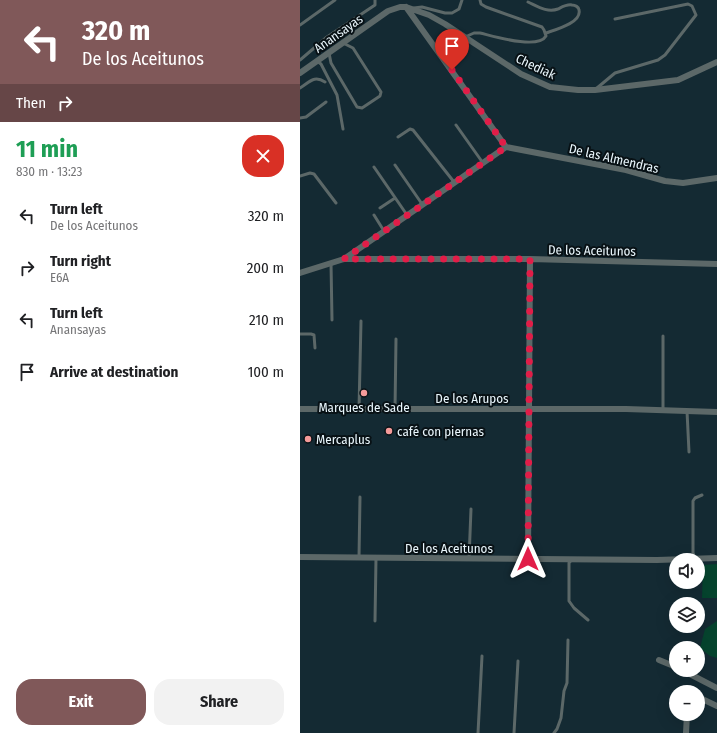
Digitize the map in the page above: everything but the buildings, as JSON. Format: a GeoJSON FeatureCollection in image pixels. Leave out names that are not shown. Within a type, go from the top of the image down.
{"type":"FeatureCollection","features":[{"type":"Feature","properties":{"kind":"street","name":"Anansayas"},"geometry":{"type":"LineString","coordinates":[[300,73],[388,11],[400,7],[406,7]]}},
{"type":"Feature","properties":{"kind":"street","name":"Chediak"},"geometry":{"type":"LineString","coordinates":[[406,7],[414,8],[445,24],[521,74],[550,87],[595,90],[678,80],[717,62]]}},
{"type":"Feature","properties":{"kind":"street"},"geometry":{"type":"LineString","coordinates":[[344,259],[506,147],[406,7]]}},
{"type":"Feature","properties":{"kind":"street","name":"De las Almendras"},"geometry":{"type":"LineString","coordinates":[[506,147],[626,170],[665,181],[683,183],[717,178]]}},
{"type":"Feature","properties":{"kind":"street","name":"De los Aceitunos"},"geometry":{"type":"LineString","coordinates":[[300,273],[344,259],[530,259],[717,264]]}},
{"type":"Feature","properties":{"kind":"street"},"geometry":{"type":"LineString","coordinates":[[528,559],[530,259]]}},
{"type":"Feature","properties":{"kind":"street","name":"De los Arupos"},"geometry":{"type":"LineString","coordinates":[[300,409],[529,409],[717,412]]}},
{"type":"Feature","properties":{"kind":"street","name":"De los Aceitunos"},"geometry":{"type":"LineString","coordinates":[[300,557],[469,559],[669,558]]}},
{"type":"Feature","properties":{"kind":"street","name":"De los Aceitunos"},"geometry":{"type":"LineString","coordinates":[[705,558],[717,558]]}},
{"type":"Feature","properties":{"kind":"street"},"geometry":{"type":"LineString","coordinates":[[659,660],[669,664]]}},
{"type":"Feature","properties":{"kind":"street"},"geometry":{"type":"LineString","coordinates":[[696,677],[717,688]]}},
{"type":"Feature","properties":{"kind":"street"},"geometry":{"type":"LineString","coordinates":[[705,700],[717,706]]}},
{"type":"Feature","properties":{"kind":"street"},"geometry":{"type":"LineString","coordinates":[[686,733],[687,721]]}},
{"type":"Feature","properties":{"kind":"lane"},"geometry":{"type":"LineString","coordinates":[[300,24],[335,0]]}},
{"type":"Feature","properties":{"kind":"lane"},"geometry":{"type":"LineString","coordinates":[[300,60],[327,37],[375,5],[374,0]]}},
{"type":"Feature","properties":{"kind":"lane"},"geometry":{"type":"LineString","coordinates":[[414,8],[422,7],[452,13],[459,9],[462,0]]}},
{"type":"Feature","properties":{"kind":"lane"},"geometry":{"type":"LineString","coordinates":[[480,0],[481,4],[486,7],[537,24],[542,27],[546,33]]}},
{"type":"Feature","properties":{"kind":"lane"},"geometry":{"type":"LineString","coordinates":[[465,38],[474,33],[480,33],[518,42],[542,40],[545,38],[546,33],[575,21],[578,16],[578,8],[574,5],[567,5],[555,10],[548,10],[528,2]]}},
{"type":"Feature","properties":{"kind":"lane"},"geometry":{"type":"LineString","coordinates":[[595,90],[615,73],[658,60],[665,55],[696,15],[692,6],[688,4],[615,19]]}},
{"type":"Feature","properties":{"kind":"lane"},"geometry":{"type":"LineString","coordinates":[[329,53],[331,64],[357,107],[362,108],[380,96],[381,92],[353,48],[343,43]]}},
{"type":"Feature","properties":{"kind":"lane"},"geometry":{"type":"LineString","coordinates":[[317,61],[321,64],[337,95],[343,129]]}},
{"type":"Feature","properties":{"kind":"lane"},"geometry":{"type":"LineString","coordinates":[[300,88],[315,78],[320,78],[325,82]]}},
{"type":"Feature","properties":{"kind":"lane"},"geometry":{"type":"LineString","coordinates":[[300,118],[306,118],[326,102]]}},
{"type":"Feature","properties":{"kind":"lane"},"geometry":{"type":"LineString","coordinates":[[456,125],[484,163]]}},
{"type":"Feature","properties":{"kind":"lane"},"geometry":{"type":"LineString","coordinates":[[398,137],[410,129],[413,130],[454,182]]}},
{"type":"Feature","properties":{"kind":"lane"},"geometry":{"type":"LineString","coordinates":[[395,165],[422,204]]}},
{"type":"Feature","properties":{"kind":"lane"},"geometry":{"type":"LineString","coordinates":[[374,166],[407,215]]}},
{"type":"Feature","properties":{"kind":"lane"},"geometry":{"type":"LineString","coordinates":[[300,176],[310,173],[314,174],[336,203]]}},
{"type":"Feature","properties":{"kind":"lane"},"geometry":{"type":"LineString","coordinates":[[380,208],[395,198]]}},
{"type":"Feature","properties":{"kind":"lane"},"geometry":{"type":"LineString","coordinates":[[374,215],[384,231]]}},
{"type":"Feature","properties":{"kind":"lane"},"geometry":{"type":"LineString","coordinates":[[331,263],[332,320]]}},
{"type":"Feature","properties":{"kind":"lane"},"geometry":{"type":"LineString","coordinates":[[359,410],[361,321]]}},
{"type":"Feature","properties":{"kind":"lane"},"geometry":{"type":"LineString","coordinates":[[300,334],[314,335],[315,348]]}},
{"type":"Feature","properties":{"kind":"lane"},"geometry":{"type":"LineString","coordinates":[[663,336],[663,410]]}},
{"type":"Feature","properties":{"kind":"lane"},"geometry":{"type":"LineString","coordinates":[[395,410],[396,339]]}},
{"type":"Feature","properties":{"kind":"lane"},"geometry":{"type":"LineString","coordinates":[[687,411],[688,452]]}},
{"type":"Feature","properties":{"kind":"lane"},"geometry":{"type":"LineString","coordinates":[[692,553],[693,501],[695,498],[702,495]]}},
{"type":"Feature","properties":{"kind":"lane"},"geometry":{"type":"LineString","coordinates":[[359,558],[360,498]]}},
{"type":"Feature","properties":{"kind":"lane"},"geometry":{"type":"LineString","coordinates":[[469,559],[471,509]]}},
{"type":"Feature","properties":{"kind":"lane"},"geometry":{"type":"LineString","coordinates":[[375,621],[376,558]]}},
{"type":"Feature","properties":{"kind":"lane"},"geometry":{"type":"LineString","coordinates":[[572,559],[569,563],[569,601],[574,608],[588,620]]}},
{"type":"Feature","properties":{"kind":"lane"},"geometry":{"type":"LineString","coordinates":[[554,733],[561,718],[564,691],[567,683],[568,640]]}},
{"type":"Feature","properties":{"kind":"lane"},"geometry":{"type":"LineString","coordinates":[[478,733],[482,656]]}},
{"type":"Feature","properties":{"kind":"lane"},"geometry":{"type":"LineString","coordinates":[[514,733],[518,661]]}},
{"type":"Feature","properties":{"kind":"green space"},"geometry":{"type":"Polygon","coordinates":[[[717,564],[717,598],[702,597],[702,589],[705,589],[705,565],[717,564]]]}},
{"type":"Feature","properties":{"kind":"green space"},"geometry":{"type":"Polygon","coordinates":[[[717,621],[717,658],[710,656],[705,652],[705,641],[702,641],[705,629],[717,621]]]}},
{"type":"Feature","properties":{"kind":"place","name":"Marques de Sade"},"geometry":{"type":"Point","coordinates":[364,393]}},
{"type":"Feature","properties":{"kind":"place","name":"café con piernas"},"geometry":{"type":"Point","coordinates":[389,431]}},
{"type":"Feature","properties":{"kind":"place","name":"Mercaplus"},"geometry":{"type":"Point","coordinates":[308,439]}},
{"type":"Feature","properties":{"kind":"route"},"geometry":{"type":"LineString","coordinates":[[452,70],[506,147],[344,259],[530,259],[528,559]]}}]}
